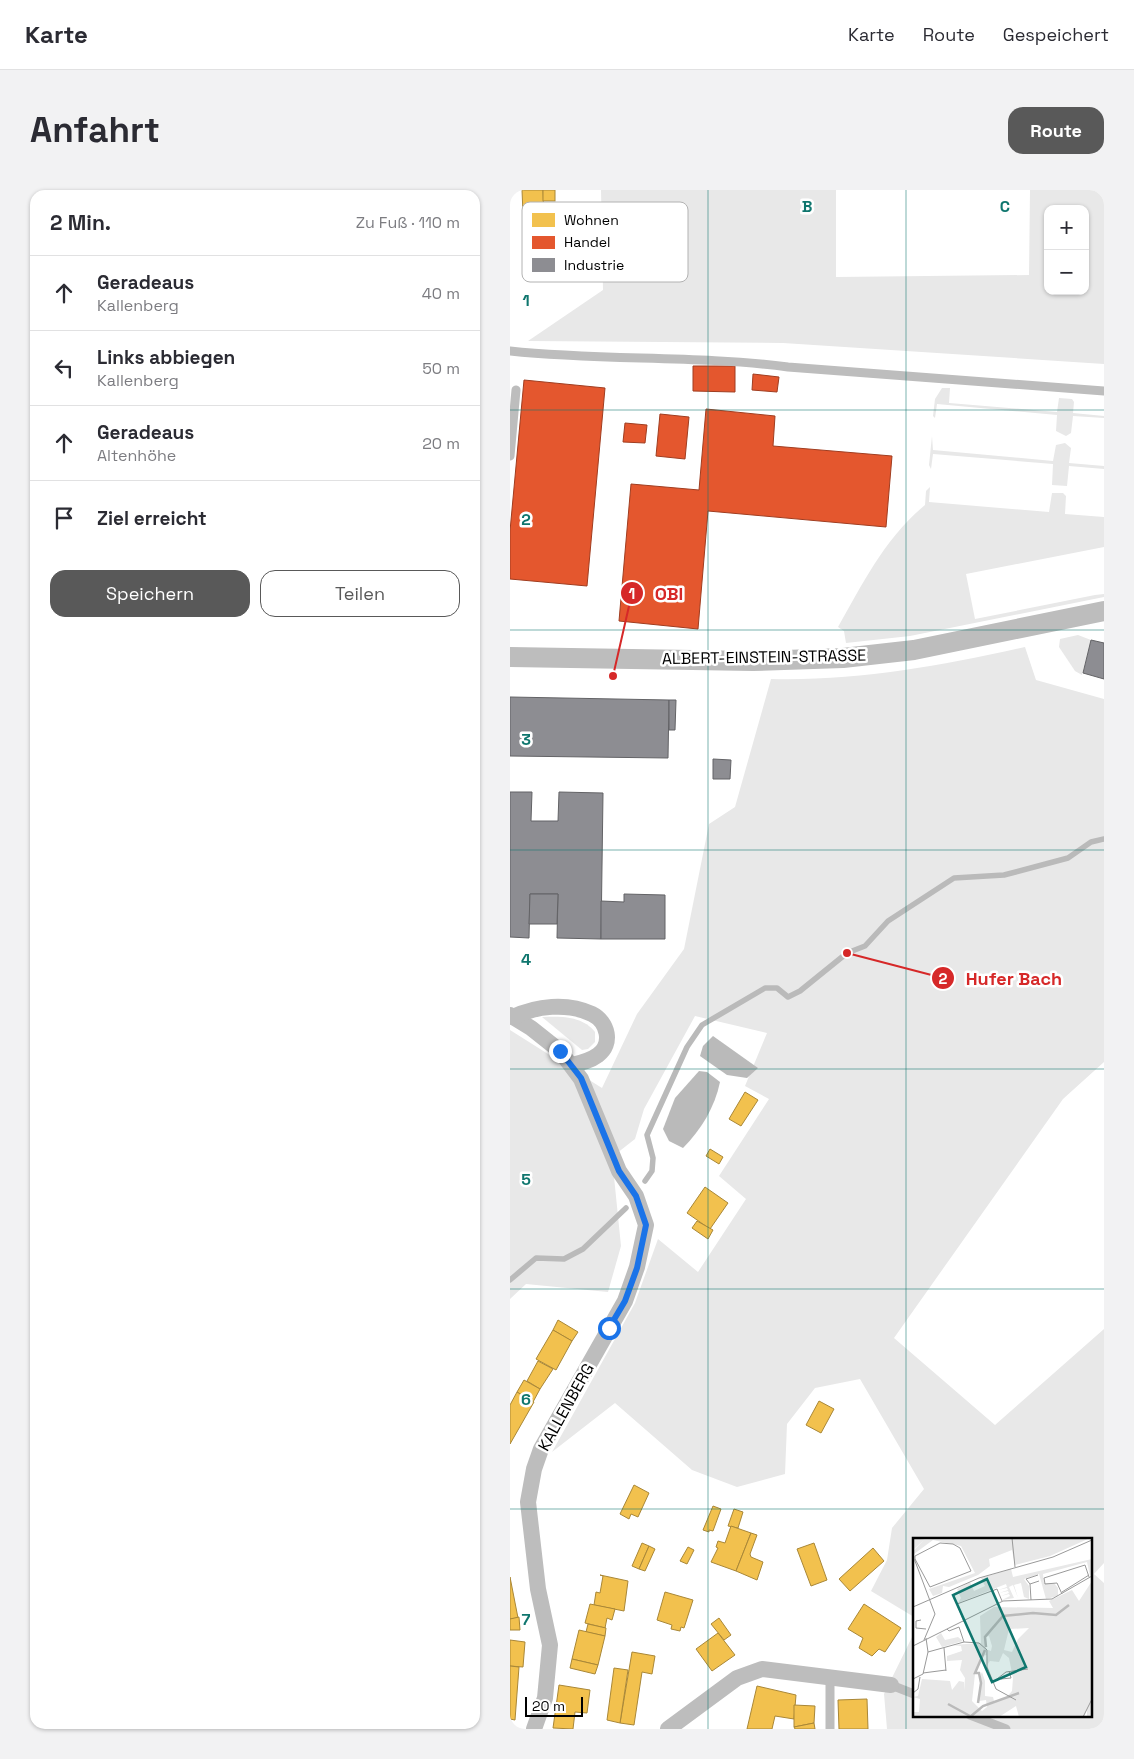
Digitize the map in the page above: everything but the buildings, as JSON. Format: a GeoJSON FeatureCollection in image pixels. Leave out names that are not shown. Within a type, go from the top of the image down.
{"type":"FeatureCollection","features":[{"type":"Feature","properties":{"kind":"street","name":"ALBERT-EINSTEIN-STRASSE"},"geometry":{"type":"LineString","coordinates":[[510,657],[753,660],[843,658],[914,650],[1104,611]]}},
{"type":"Feature","properties":{"kind":"street"},"geometry":{"type":"LineString","coordinates":[[511,1016],[535,1008],[550,1008],[581,1010],[600,1019],[607,1031],[605,1046],[597,1056],[572,1065]]}},
{"type":"Feature","properties":{"kind":"street","name":"KALLENBERG"},"geometry":{"type":"LineString","coordinates":[[511,1016],[547,1040],[572,1065],[581,1078],[619,1171],[636,1196],[646,1225],[637,1268],[625,1301],[541,1449],[534,1469],[528,1502],[538,1589],[550,1645],[545,1698],[534,1729]]}},
{"type":"Feature","properties":{"kind":"street"},"geometry":{"type":"LineString","coordinates":[[668,1729],[737,1678],[762,1670],[892,1685]]}},
{"type":"Feature","properties":{"kind":"lane"},"geometry":{"type":"LineString","coordinates":[[510,351],[618,359],[740,360],[788,367],[1104,391]]}},
{"type":"Feature","properties":{"kind":"lane"},"geometry":{"type":"LineString","coordinates":[[510,456],[516,390]]}},
{"type":"Feature","properties":{"kind":"lane"},"geometry":{"type":"LineString","coordinates":[[830,1677],[830,1729]]}},
{"type":"Feature","properties":{"kind":"lane"},"geometry":{"type":"LineString","coordinates":[[892,1685],[913,1694]]}},
{"type":"Feature","properties":{"kind":"lane"},"geometry":{"type":"LineString","coordinates":[[973,1716],[1006,1729]]}},
{"type":"Feature","properties":{"kind":"shaded area"},"geometry":{"type":"Polygon","coordinates":[[[601,190],[836,190],[836,277],[1029,275],[1030,190],[1104,190],[1104,364],[783,343],[528,341],[603,290],[603,282],[688,282],[688,202],[601,202],[601,190]]]}},
{"type":"Feature","properties":{"kind":"shaded area"},"geometry":{"type":"Polygon","coordinates":[[[942,388],[950,388],[949,403],[1057,412],[1059,398],[1072,399],[1074,402],[1073,413],[1104,416],[1104,418],[1073,416],[1071,433],[1066,436],[1056,431],[1057,415],[937,404],[935,418],[933,416],[935,399],[942,388]]]}},
{"type":"Feature","properties":{"kind":"shaded area"},"geometry":{"type":"Polygon","coordinates":[[[932,436],[933,450],[1053,461],[1056,445],[1065,443],[1071,448],[1069,463],[1104,466],[1104,469],[1069,466],[1067,486],[1052,485],[1053,464],[933,454],[931,469],[929,465],[932,436]]]}},
{"type":"Feature","properties":{"kind":"shaded area"},"geometry":{"type":"Polygon","coordinates":[[[930,487],[929,502],[1049,512],[1052,493],[1063,493],[1066,496],[1065,514],[1104,517],[1104,547],[966,574],[975,619],[1095,595],[1104,594],[1104,597],[910,636],[846,643],[844,631],[838,627],[886,547],[925,505],[926,491],[930,487]]]}},
{"type":"Feature","properties":{"kind":"shaded area"},"geometry":{"type":"Polygon","coordinates":[[[1078,635],[1091,640],[1082,675],[1075,671],[1059,647],[1060,639],[1078,635]]]}},
{"type":"Feature","properties":{"kind":"shaded area"},"geometry":{"type":"Polygon","coordinates":[[[1025,647],[1036,680],[1104,699],[1104,1062],[1063,1099],[894,1338],[995,1425],[1104,1329],[1104,1563],[1094,1574],[1104,1583],[1104,1729],[887,1729],[884,1694],[913,1635],[913,1716],[1092,1716],[1092,1538],[913,1538],[913,1616],[871,1591],[887,1560],[892,1528],[924,1489],[860,1379],[815,1388],[787,1424],[785,1474],[737,1487],[692,1470],[615,1403],[552,1452],[635,1303],[658,1239],[698,1272],[746,1199],[719,1176],[769,1099],[745,1086],[767,1033],[695,1016],[644,1109],[635,1139],[612,1157],[621,1246],[608,1292],[526,1284],[510,1299],[510,1030],[602,1088],[637,1014],[684,949],[709,824],[735,807],[771,679],[835,678],[867,675],[962,660],[1025,647]]]}},
{"type":"Feature","properties":{"kind":"shaded area"},"geometry":{"type":"Polygon","coordinates":[[[542,1017],[564,1017],[578,1020],[595,1032],[595,1042],[588,1049],[582,1050],[542,1017]]]}},
{"type":"Feature","properties":{"kind":"shaded area"},"geometry":{"type":"Polygon","coordinates":[[[713,1036],[758,1068],[747,1078],[727,1075],[700,1056],[703,1046],[713,1036]]]}},
{"type":"Feature","properties":{"kind":"shaded area"},"geometry":{"type":"Polygon","coordinates":[[[699,1071],[707,1072],[720,1082],[715,1100],[706,1118],[696,1134],[683,1148],[669,1141],[663,1129],[675,1098],[699,1071]]]}},
{"type":"Feature","properties":{"kind":"waterway"},"geometry":{"type":"LineString","coordinates":[[645,1181],[652,1171],[653,1158],[647,1135],[687,1047],[702,1025],[765,988],[777,988],[788,997],[800,991],[847,953],[865,946],[888,921],[954,878],[1004,875],[1068,858],[1091,842],[1104,839]]}},
{"type":"Feature","properties":{"kind":"waterway"},"geometry":{"type":"LineString","coordinates":[[510,1280],[536,1258],[564,1259],[583,1249],[626,1208]]}},
{"type":"Feature","properties":{"kind":"place","name":"OBI"},"geometry":{"type":"Point","coordinates":[613,676]}},
{"type":"Feature","properties":{"kind":"place","name":"Hufer Bach"},"geometry":{"type":"Point","coordinates":[847,953]}},
{"type":"Feature","properties":{"kind":"route"},"geometry":{"type":"LineString","coordinates":[[560,1051],[581,1078],[619,1171],[636,1196],[646,1225],[637,1268],[625,1301],[609,1328]]}}]}
